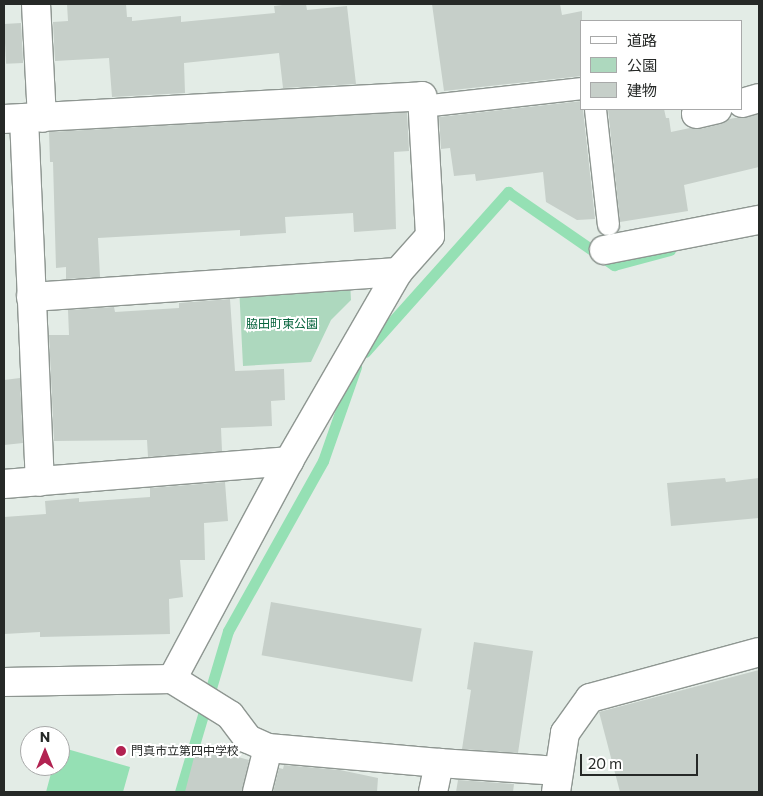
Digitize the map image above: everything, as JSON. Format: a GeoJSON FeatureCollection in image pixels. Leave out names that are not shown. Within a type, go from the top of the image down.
{"type":"FeatureCollection","features":[{"type":"Feature","properties":{"kind":"street"},"geometry":{"type":"LineString","coordinates":[[36,4],[23,119],[40,482]]}},
{"type":"Feature","properties":{"kind":"street"},"geometry":{"type":"LineString","coordinates":[[23,119],[422,96],[430,236],[398,272],[289,461],[178,683]]}},
{"type":"Feature","properties":{"kind":"street"},"geometry":{"type":"LineString","coordinates":[[743,102],[759,98]]}},
{"type":"Feature","properties":{"kind":"street"},"geometry":{"type":"LineString","coordinates":[[604,250],[759,220]]}},
{"type":"Feature","properties":{"kind":"street"},"geometry":{"type":"LineString","coordinates":[[31,297],[398,272]]}},
{"type":"Feature","properties":{"kind":"street"},"geometry":{"type":"LineString","coordinates":[[4,484],[289,461]]}},
{"type":"Feature","properties":{"kind":"street"},"geometry":{"type":"LineString","coordinates":[[4,682],[178,683],[230,715],[248,739],[268,748],[439,763],[557,782],[565,733],[590,698],[759,652]]}},
{"type":"Feature","properties":{"kind":"street"},"geometry":{"type":"LineString","coordinates":[[257,792],[268,748]]}},
{"type":"Feature","properties":{"kind":"street"},"geometry":{"type":"LineString","coordinates":[[433,792],[439,763]]}},
{"type":"Feature","properties":{"kind":"lane"},"geometry":{"type":"LineString","coordinates":[[422,106],[580,88]]}},
{"type":"Feature","properties":{"kind":"lane"},"geometry":{"type":"LineString","coordinates":[[595,110],[608,224]]}},
{"type":"Feature","properties":{"kind":"green space","name":"脇田町東公園"},"geometry":{"type":"Polygon","coordinates":[[[350,280],[351,300],[331,320],[311,362],[243,366],[239,286],[350,280]]]}},
{"type":"Feature","properties":{"kind":"shaded area"},"geometry":{"type":"Polygon","coordinates":[[[70,750],[130,767],[123,792],[46,792],[50,776],[70,776],[70,750]]]}},
{"type":"Feature","properties":{"kind":"building"},"geometry":{"type":"Polygon","coordinates":[[[67,4],[126,4],[127,17],[132,17],[132,21],[181,16],[181,22],[275,13],[274,6],[291,4],[306,4],[307,10],[347,6],[356,84],[283,88],[279,53],[184,63],[185,93],[112,97],[109,58],[55,61],[53,22],[68,21],[67,4]]]}},
{"type":"Feature","properties":{"kind":"building"},"geometry":{"type":"Polygon","coordinates":[[[432,4],[560,4],[562,15],[582,11],[582,20],[580,20],[580,76],[444,91],[432,4]]]}},
{"type":"Feature","properties":{"kind":"building"},"geometry":{"type":"Polygon","coordinates":[[[21,23],[23,63],[6,64],[4,24],[21,23]]]}},
{"type":"Feature","properties":{"kind":"building"},"geometry":{"type":"Polygon","coordinates":[[[580,101],[580,110],[583,110],[595,219],[577,220],[546,202],[543,172],[476,181],[475,174],[454,176],[450,148],[441,149],[439,117],[580,101]]]}},
{"type":"Feature","properties":{"kind":"building"},"geometry":{"type":"Polygon","coordinates":[[[608,110],[664,110],[666,118],[669,118],[671,132],[690,128],[700,129],[721,124],[729,119],[759,114],[759,167],[684,185],[688,211],[620,222],[608,110]]]}},
{"type":"Feature","properties":{"kind":"building"},"geometry":{"type":"Polygon","coordinates":[[[407,112],[409,151],[394,152],[396,229],[354,232],[353,213],[285,217],[286,233],[240,236],[240,230],[98,238],[100,277],[66,279],[66,267],[56,268],[53,162],[50,162],[49,132],[407,112]]]}},
{"type":"Feature","properties":{"kind":"building"},"geometry":{"type":"Polygon","coordinates":[[[230,299],[235,371],[284,369],[285,400],[271,401],[272,426],[221,428],[222,451],[148,457],[147,440],[54,441],[49,335],[69,335],[68,310],[114,307],[115,312],[179,308],[179,303],[230,299]]]}},
{"type":"Feature","properties":{"kind":"building"},"geometry":{"type":"Polygon","coordinates":[[[20,378],[23,443],[4,445],[4,380],[20,378]]]}},
{"type":"Feature","properties":{"kind":"building"},"geometry":{"type":"Polygon","coordinates":[[[725,478],[726,482],[759,478],[759,518],[671,526],[667,483],[725,478]]]}},
{"type":"Feature","properties":{"kind":"building"},"geometry":{"type":"Polygon","coordinates":[[[225,482],[228,521],[204,523],[205,560],[180,560],[183,597],[169,599],[170,634],[40,637],[40,632],[4,634],[4,517],[46,514],[45,501],[79,498],[79,502],[150,497],[150,488],[225,482]]]}},
{"type":"Feature","properties":{"kind":"building"},"geometry":{"type":"Polygon","coordinates":[[[271,602],[422,629],[412,682],[262,655],[271,602]]]}},
{"type":"Feature","properties":{"kind":"building"},"geometry":{"type":"Polygon","coordinates":[[[474,642],[533,651],[518,753],[462,749],[471,690],[467,689],[474,642]]]}},
{"type":"Feature","properties":{"kind":"building"},"geometry":{"type":"Polygon","coordinates":[[[759,670],[759,792],[620,792],[599,712],[759,670]]]}},
{"type":"Feature","properties":{"kind":"building"},"geometry":{"type":"Polygon","coordinates":[[[197,746],[249,760],[242,792],[185,792],[197,746]]]}},
{"type":"Feature","properties":{"kind":"building"},"geometry":{"type":"Polygon","coordinates":[[[284,765],[340,770],[378,778],[377,792],[273,792],[279,768],[283,769],[284,765]]]}},
{"type":"Feature","properties":{"kind":"building"},"geometry":{"type":"Polygon","coordinates":[[[458,780],[514,784],[513,792],[456,792],[458,780]]]}},
{"type":"Feature","properties":{"kind":"waterway"},"geometry":{"type":"LineString","coordinates":[[365,352],[508,192],[614,265],[670,250]]}},
{"type":"Feature","properties":{"kind":"waterway"},"geometry":{"type":"LineString","coordinates":[[180,792],[228,631],[323,461],[356,367]]}},
{"type":"Feature","properties":{"kind":"place","name":"門真市立第四中学校"},"geometry":{"type":"Point","coordinates":[121,751]}}]}
